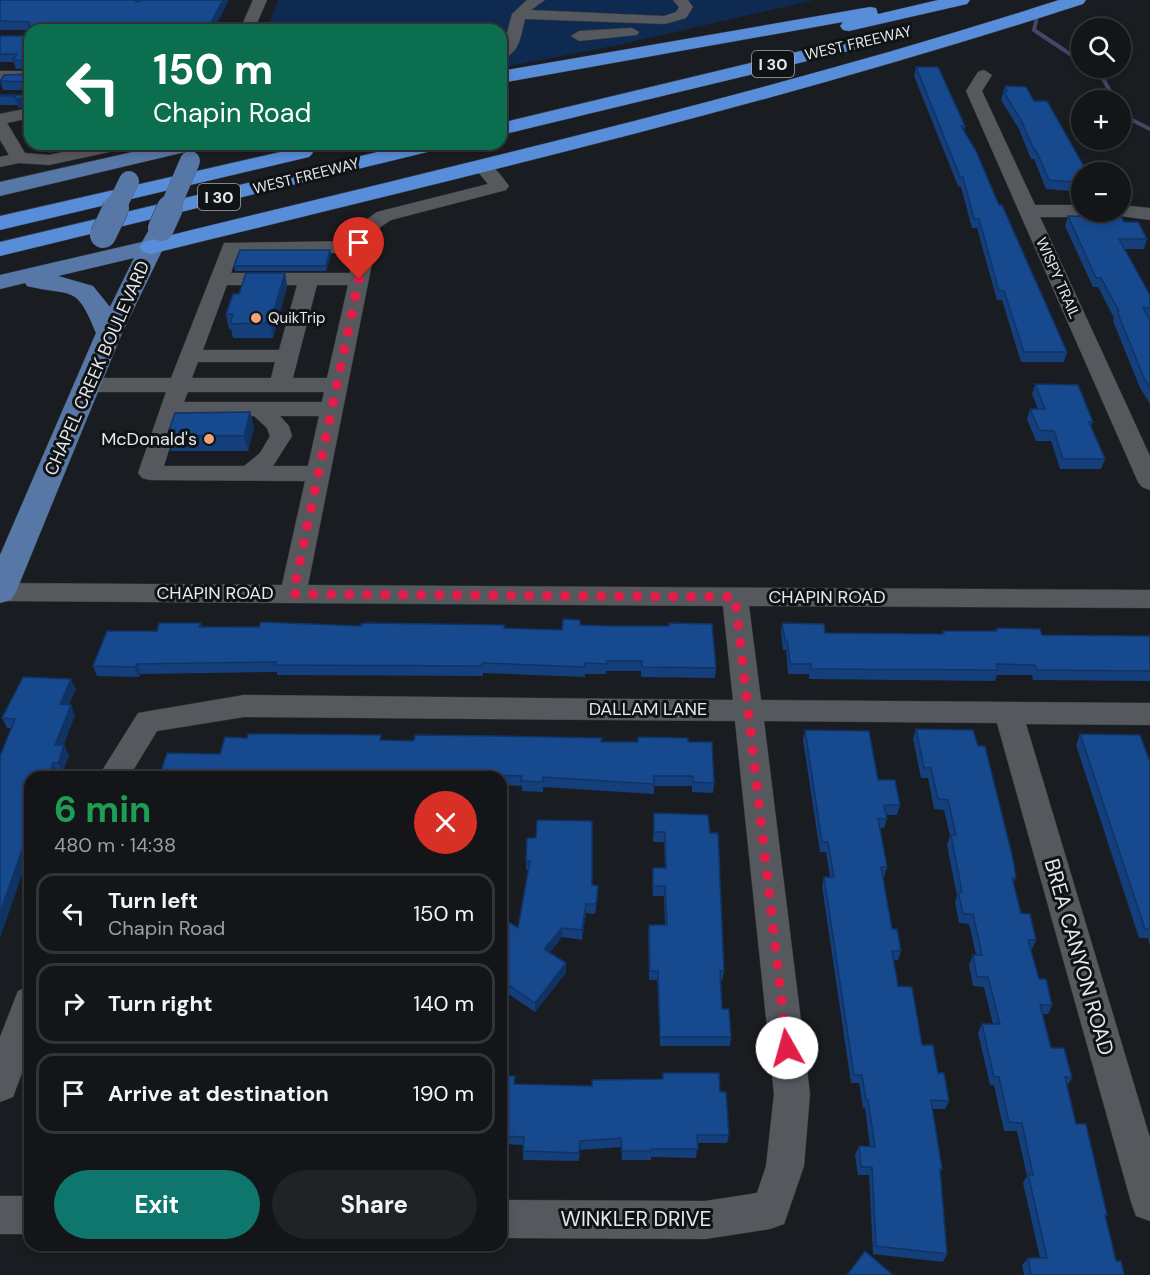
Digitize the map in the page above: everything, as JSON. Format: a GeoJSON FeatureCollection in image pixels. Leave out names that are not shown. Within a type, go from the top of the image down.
{"type":"FeatureCollection","features":[{"type":"Feature","properties":{"kind":"highway"},"geometry":{"type":"LineString","coordinates":[[507,76],[939,0]]}},
{"type":"Feature","properties":{"kind":"highway","name":"WEST FREEWAY"},"geometry":{"type":"LineString","coordinates":[[708,59],[962,0]]}},
{"type":"Feature","properties":{"kind":"highway"},"geometry":{"type":"LineString","coordinates":[[952,21],[1040,0]]}},
{"type":"Feature","properties":{"kind":"highway"},"geometry":{"type":"LineString","coordinates":[[156,238],[482,166],[610,135],[951,41],[1077,0]]}},
{"type":"Feature","properties":{"kind":"highway","name":"WEST FREEWAY"},"geometry":{"type":"LineString","coordinates":[[507,128],[907,32]]}},
{"type":"Feature","properties":{"kind":"highway","name":"WEST FREEWAY"},"geometry":{"type":"LineString","coordinates":[[0,223],[315,150]]}},
{"type":"Feature","properties":{"kind":"highway","name":"WEST FREEWAY"},"geometry":{"type":"LineString","coordinates":[[0,249],[412,150]]}},
{"type":"Feature","properties":{"kind":"main road"},"geometry":{"type":"LineString","coordinates":[[0,189],[90,168],[194,150]]}},
{"type":"Feature","properties":{"kind":"main road","name":"CHAPEL CREEK BOULEVARD"},"geometry":{"type":"LineString","coordinates":[[0,592],[109,333],[156,238],[194,150]]}},
{"type":"Feature","properties":{"kind":"main road"},"geometry":{"type":"LineString","coordinates":[[5,280],[95,244],[103,236],[129,181],[120,171],[90,168]]}},
{"type":"Feature","properties":{"kind":"main road"},"geometry":{"type":"LineString","coordinates":[[5,280],[156,238]]}},
{"type":"Feature","properties":{"kind":"main road"},"geometry":{"type":"LineString","coordinates":[[5,280],[52,282],[80,287],[95,299],[109,333]]}},
{"type":"Feature","properties":{"kind":"street"},"geometry":{"type":"LineString","coordinates":[[250,24],[260,0]]}},
{"type":"Feature","properties":{"kind":"street"},"geometry":{"type":"LineString","coordinates":[[507,49],[511,46],[519,14],[538,0]]}},
{"type":"Feature","properties":{"kind":"street"},"geometry":{"type":"LineString","coordinates":[[519,14],[665,20],[681,15],[686,7],[680,0]]}},
{"type":"Feature","properties":{"kind":"street"},"geometry":{"type":"LineString","coordinates":[[579,36],[649,30],[662,26],[665,20]]}},
{"type":"Feature","properties":{"kind":"street","name":"WISPY TRAIL"},"geometry":{"type":"LineString","coordinates":[[984,75],[974,92],[1150,482]]}},
{"type":"Feature","properties":{"kind":"street"},"geometry":{"type":"LineString","coordinates":[[0,76],[24,76]]}},
{"type":"Feature","properties":{"kind":"street"},"geometry":{"type":"LineString","coordinates":[[0,119],[24,114]]}},
{"type":"Feature","properties":{"kind":"street"},"geometry":{"type":"LineString","coordinates":[[0,125],[17,154],[49,160],[95,150]]}},
{"type":"Feature","properties":{"kind":"street"},"geometry":{"type":"LineString","coordinates":[[0,162],[27,150]]}},
{"type":"Feature","properties":{"kind":"street"},"geometry":{"type":"LineString","coordinates":[[293,594],[370,226],[384,216],[500,186],[482,166]]}},
{"type":"Feature","properties":{"kind":"street"},"geometry":{"type":"LineString","coordinates":[[1028,211],[1071,211]]}},
{"type":"Feature","properties":{"kind":"street"},"geometry":{"type":"LineString","coordinates":[[1131,212],[1150,214]]}},
{"type":"Feature","properties":{"kind":"street"},"geometry":{"type":"LineString","coordinates":[[318,474],[150,473],[179,385],[231,247],[366,247]]}},
{"type":"Feature","properties":{"kind":"street"},"geometry":{"type":"LineString","coordinates":[[219,279],[359,279]]}},
{"type":"Feature","properties":{"kind":"street"},"geometry":{"type":"LineString","coordinates":[[280,385],[309,279]]}},
{"type":"Feature","properties":{"kind":"street"},"geometry":{"type":"LineString","coordinates":[[190,356],[288,356]]}},
{"type":"Feature","properties":{"kind":"street"},"geometry":{"type":"LineString","coordinates":[[87,385],[337,385]]}},
{"type":"Feature","properties":{"kind":"street"},"geometry":{"type":"LineString","coordinates":[[171,409],[332,409]]}},
{"type":"Feature","properties":{"kind":"street"},"geometry":{"type":"LineString","coordinates":[[250,473],[269,457],[281,436],[278,426],[260,409]]}},
{"type":"Feature","properties":{"kind":"street","name":"CHAPIN ROAD"},"geometry":{"type":"LineString","coordinates":[[0,592],[1150,599]]}},
{"type":"Feature","properties":{"kind":"street"},"geometry":{"type":"LineString","coordinates":[[735,597],[747,709]]}},
{"type":"Feature","properties":{"kind":"street","name":"DALLAM LANE"},"geometry":{"type":"LineString","coordinates":[[117,771],[148,721],[244,706],[1150,714]]}},
{"type":"Feature","properties":{"kind":"street","name":"WINKLER DRIVE"},"geometry":{"type":"LineString","coordinates":[[507,1219],[705,1220],[770,1210],[785,1166],[792,1094],[747,709]]}},
{"type":"Feature","properties":{"kind":"street","name":"BREA CANYON ROAD"},"geometry":{"type":"LineString","coordinates":[[1008,712],[1150,1202]]}},
{"type":"Feature","properties":{"kind":"street"},"geometry":{"type":"LineString","coordinates":[[0,1085],[24,1019]]}},
{"type":"Feature","properties":{"kind":"street"},"geometry":{"type":"LineString","coordinates":[[0,1215],[24,1215]]}},
{"type":"Feature","properties":{"kind":"shaded area"},"geometry":{"type":"Polygon","coordinates":[[[278,0],[814,0],[623,44],[507,67],[507,24],[268,24],[278,0]]]}},
{"type":"Feature","properties":{"kind":"building"},"geometry":{"type":"Polygon","coordinates":[[[0,0],[137,0],[136,2],[142,0],[223,0],[210,24],[29,24],[29,22],[0,21],[0,0]]]}},
{"type":"Feature","properties":{"kind":"building"},"geometry":{"type":"Polygon","coordinates":[[[0,36],[24,36],[24,61],[13,60],[17,54],[0,54],[0,36]]]}},
{"type":"Feature","properties":{"kind":"building"},"geometry":{"type":"Polygon","coordinates":[[[916,67],[938,67],[965,126],[961,126],[976,151],[999,205],[1002,205],[1067,352],[1024,352],[1004,291],[999,291],[979,219],[974,219],[963,177],[960,177],[916,67]]]}},
{"type":"Feature","properties":{"kind":"building"},"geometry":{"type":"Polygon","coordinates":[[[24,74],[24,82],[0,81],[4,75],[24,74]]]}},
{"type":"Feature","properties":{"kind":"building"},"geometry":{"type":"Polygon","coordinates":[[[1005,86],[1026,87],[1034,101],[1047,101],[1071,144],[1071,150],[1075,150],[1081,162],[1071,162],[1071,182],[1049,180],[1021,120],[1003,91],[1007,91],[1005,86]]]}},
{"type":"Feature","properties":{"kind":"building"},"geometry":{"type":"Polygon","coordinates":[[[0,95],[24,95],[24,98],[16,99],[15,96],[0,95]]]}},
{"type":"Feature","properties":{"kind":"building"},"geometry":{"type":"Polygon","coordinates":[[[1068,216],[1071,216],[1071,222],[1138,222],[1147,239],[1119,239],[1150,295],[1150,308],[1143,308],[1150,320],[1150,388],[1117,311],[1119,311],[1101,278],[1096,278],[1068,216]]]}},
{"type":"Feature","properties":{"kind":"building"},"geometry":{"type":"Polygon","coordinates":[[[240,250],[330,250],[326,266],[234,266],[240,250]]]}},
{"type":"Feature","properties":{"kind":"building"},"geometry":{"type":"Polygon","coordinates":[[[246,273],[285,273],[270,323],[230,324],[233,314],[226,314],[233,294],[239,294],[246,273]]]}},
{"type":"Feature","properties":{"kind":"building"},"geometry":{"type":"Polygon","coordinates":[[[1035,384],[1078,385],[1093,422],[1089,422],[1105,459],[1063,459],[1054,431],[1039,430],[1030,409],[1045,409],[1035,384]]]}},
{"type":"Feature","properties":{"kind":"building"},"geometry":{"type":"Polygon","coordinates":[[[250,412],[244,436],[167,436],[175,413],[250,412]]]}},
{"type":"Feature","properties":{"kind":"building"},"geometry":{"type":"Polygon","coordinates":[[[563,619],[580,620],[580,625],[608,626],[669,626],[669,623],[712,624],[716,668],[642,667],[642,661],[585,663],[585,667],[482,663],[482,666],[275,665],[276,662],[137,664],[135,667],[93,666],[107,631],[157,631],[159,623],[201,623],[199,627],[259,627],[261,622],[361,626],[367,623],[504,625],[504,628],[562,630],[563,619]]]}},
{"type":"Feature","properties":{"kind":"building"},"geometry":{"type":"Polygon","coordinates":[[[782,623],[824,624],[825,633],[944,634],[943,631],[997,631],[997,628],[1040,629],[1042,635],[1150,636],[1150,671],[1037,670],[1035,665],[996,664],[998,670],[811,669],[811,664],[790,664],[782,623]]]}},
{"type":"Feature","properties":{"kind":"building"},"geometry":{"type":"Polygon","coordinates":[[[23,677],[71,679],[60,704],[71,705],[55,745],[64,745],[58,763],[53,763],[50,771],[24,771],[24,845],[0,912],[0,756],[15,719],[2,718],[23,677]]]}},
{"type":"Feature","properties":{"kind":"building"},"geometry":{"type":"Polygon","coordinates":[[[916,729],[973,730],[978,746],[985,746],[1013,859],[1016,878],[1012,878],[1021,913],[1030,914],[1036,940],[1028,940],[1039,979],[1046,979],[1052,1005],[1040,1005],[1051,1048],[1064,1048],[1072,1078],[1065,1077],[1076,1124],[1086,1124],[1116,1261],[1121,1261],[1124,1275],[1031,1275],[1028,1258],[1047,1258],[1028,1174],[1033,1175],[1022,1123],[1009,1122],[999,1077],[994,1077],[982,1024],[1000,1024],[988,977],[977,977],[973,955],[982,955],[973,914],[963,914],[958,892],[962,892],[951,835],[956,835],[948,800],[938,799],[931,768],[924,768],[916,729]]]}},
{"type":"Feature","properties":{"kind":"building"},"geometry":{"type":"Polygon","coordinates":[[[805,730],[869,731],[878,780],[895,780],[900,805],[884,805],[887,819],[878,818],[887,867],[881,867],[892,929],[897,929],[901,951],[892,951],[898,986],[912,987],[922,1045],[933,1045],[938,1073],[944,1073],[949,1101],[931,1100],[942,1169],[940,1169],[947,1254],[876,1246],[872,1167],[861,1167],[859,1146],[875,1147],[862,1075],[854,1075],[824,877],[834,877],[828,842],[822,842],[805,730]]]}},
{"type":"Feature","properties":{"kind":"building"},"geometry":{"type":"Polygon","coordinates":[[[248,734],[381,735],[380,740],[414,741],[415,735],[602,738],[601,742],[638,742],[638,737],[688,738],[688,742],[712,742],[714,783],[693,782],[693,776],[654,776],[654,784],[543,777],[543,782],[521,781],[522,776],[507,776],[507,771],[161,771],[167,753],[220,754],[225,737],[247,738],[248,734]]]}},
{"type":"Feature","properties":{"kind":"building"},"geometry":{"type":"Polygon","coordinates":[[[1080,734],[1140,735],[1150,762],[1150,929],[1145,929],[1080,734]]]}},
{"type":"Feature","properties":{"kind":"building"},"geometry":{"type":"Polygon","coordinates":[[[654,813],[708,815],[710,833],[718,833],[724,971],[720,971],[722,1009],[729,1009],[731,1037],[660,1037],[658,971],[650,971],[649,925],[667,925],[665,886],[653,886],[653,868],[666,868],[665,832],[654,832],[654,813]]]}},
{"type":"Feature","properties":{"kind":"building"},"geometry":{"type":"Polygon","coordinates":[[[537,820],[592,821],[592,885],[598,886],[596,904],[586,904],[582,930],[562,928],[544,949],[566,963],[535,1003],[507,984],[507,921],[518,928],[530,861],[526,861],[527,838],[536,838],[537,820]]]}},
{"type":"Feature","properties":{"kind":"building"},"geometry":{"type":"Polygon","coordinates":[[[663,1073],[719,1073],[720,1092],[726,1092],[729,1135],[697,1135],[698,1149],[651,1149],[651,1151],[622,1151],[621,1138],[580,1141],[579,1153],[523,1151],[524,1137],[507,1136],[507,1075],[515,1076],[514,1084],[592,1086],[592,1080],[663,1079],[663,1073]]]}},
{"type":"Feature","properties":{"kind":"building"},"geometry":{"type":"Polygon","coordinates":[[[865,1251],[893,1275],[847,1275],[865,1251]]]}},
{"type":"Feature","properties":{"kind":"waterway"},"geometry":{"type":"LineString","coordinates":[[1037,17],[1034,30],[1071,55]]}},
{"type":"Feature","properties":{"kind":"waterway"},"geometry":{"type":"LineString","coordinates":[[1103,78],[1109,90]]}},
{"type":"Feature","properties":{"kind":"waterway"},"geometry":{"type":"LineString","coordinates":[[1131,120],[1150,129]]}},
{"type":"Feature","properties":{"kind":"place","name":"QuikTrip"},"geometry":{"type":"Point","coordinates":[256,318]}},
{"type":"Feature","properties":{"kind":"place","name":"McDonald's"},"geometry":{"type":"Point","coordinates":[209,439]}},
{"type":"Feature","properties":{"kind":"route"},"geometry":{"type":"LineString","coordinates":[[359,279],[293,594],[735,597],[787,1048]]}}]}
